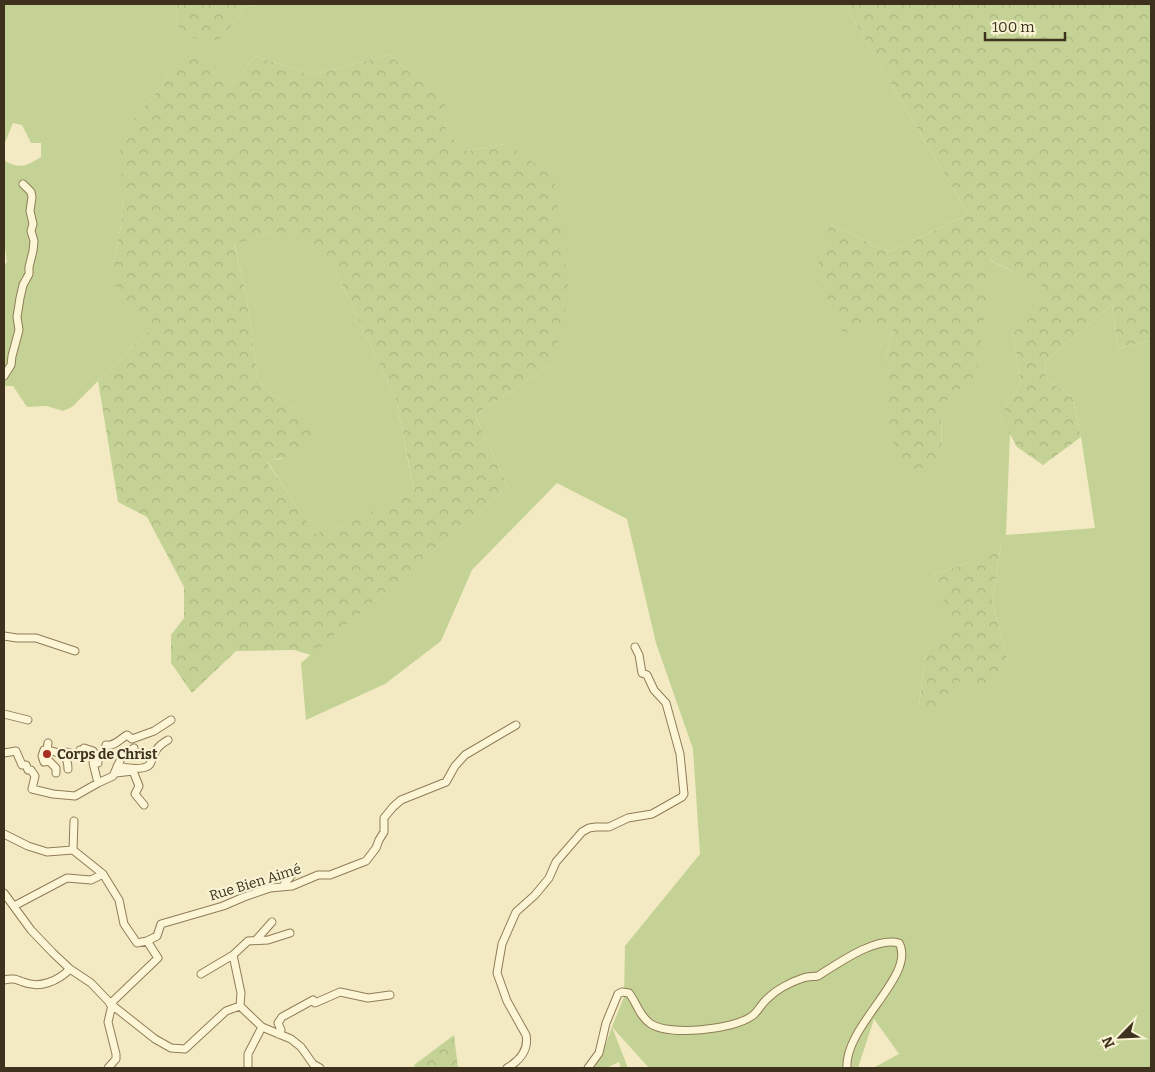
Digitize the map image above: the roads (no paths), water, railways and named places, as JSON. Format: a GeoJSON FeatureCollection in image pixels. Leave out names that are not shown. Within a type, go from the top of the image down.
{"type":"FeatureCollection","features":[{"type":"Feature","properties":{"kind":"street"},"geometry":{"type":"LineString","coordinates":[[4,376],[11,365],[19,330],[17,317],[20,298],[23,285],[29,274],[34,242],[31,231],[33,224],[30,211],[32,197],[31,192],[23,184]]}},
{"type":"Feature","properties":{"kind":"street"},"geometry":{"type":"LineString","coordinates":[[4,636],[45,640],[75,650]]}},
{"type":"Feature","properties":{"kind":"street"},"geometry":{"type":"LineString","coordinates":[[507,1068],[513,1065],[524,1053],[527,1040],[507,1001],[497,972],[502,944],[516,912],[535,895],[549,878],[556,862],[582,832],[589,828],[609,828],[628,818],[652,814],[684,795],[680,754],[666,703],[654,690],[647,675],[642,673],[639,655],[635,648]]}},
{"type":"Feature","properties":{"kind":"street"},"geometry":{"type":"LineString","coordinates":[[4,714],[28,720]]}},
{"type":"Feature","properties":{"kind":"street"},"geometry":{"type":"LineString","coordinates":[[64,755],[65,752],[78,755],[80,750],[83,751],[84,748],[93,751],[93,754],[98,756],[104,756],[106,745],[110,746],[127,735],[132,739],[142,736],[171,720]]}},
{"type":"Feature","properties":{"kind":"street","name":"Rue Bien Aimé"},"geometry":{"type":"LineString","coordinates":[[147,941],[157,936],[162,924],[223,906],[252,894],[283,886],[292,886],[318,875],[330,875],[366,860],[376,848],[384,832],[384,818],[393,807],[401,800],[446,782],[455,766],[465,755],[516,725]]}},
{"type":"Feature","properties":{"kind":"street"},"geometry":{"type":"LineString","coordinates":[[116,769],[147,768],[152,762],[153,754],[168,740]]}},
{"type":"Feature","properties":{"kind":"street"},"geometry":{"type":"LineString","coordinates":[[56,773],[56,768],[49,761],[44,762],[42,756],[48,746],[64,755],[68,768]]}},
{"type":"Feature","properties":{"kind":"street"},"geometry":{"type":"LineString","coordinates":[[4,753],[16,752],[22,765],[26,765],[28,770],[31,770],[35,776],[34,785],[31,788],[36,791],[75,796],[112,776],[122,756],[134,748]]}},
{"type":"Feature","properties":{"kind":"street"},"geometry":{"type":"LineString","coordinates":[[98,756],[98,763],[93,763],[98,783]]}},
{"type":"Feature","properties":{"kind":"street"},"geometry":{"type":"LineString","coordinates":[[116,769],[116,773],[133,771],[139,786],[135,794],[144,805]]}},
{"type":"Feature","properties":{"kind":"street"},"geometry":{"type":"LineString","coordinates":[[73,850],[74,820]]}},
{"type":"Feature","properties":{"kind":"street"},"geometry":{"type":"LineString","coordinates":[[4,834],[28,846],[47,852],[73,850],[103,874],[119,900],[124,924],[137,943],[147,941],[158,958],[111,1004],[108,1022],[116,1059],[108,1068]]}},
{"type":"Feature","properties":{"kind":"street"},"geometry":{"type":"LineString","coordinates":[[283,886],[293,873]]}},
{"type":"Feature","properties":{"kind":"street"},"geometry":{"type":"LineString","coordinates":[[14,906],[67,878],[91,880],[103,874]]}},
{"type":"Feature","properties":{"kind":"street"},"geometry":{"type":"LineString","coordinates":[[4,893],[32,930],[70,969],[91,983],[111,1004],[155,1039],[171,1048],[185,1049],[226,1011],[240,1006]]}},
{"type":"Feature","properties":{"kind":"street"},"geometry":{"type":"LineString","coordinates":[[256,940],[272,922]]}},
{"type":"Feature","properties":{"kind":"street"},"geometry":{"type":"LineString","coordinates":[[201,974],[233,955],[248,941],[268,940],[290,933]]}},
{"type":"Feature","properties":{"kind":"street"},"geometry":{"type":"LineString","coordinates":[[588,1068],[599,1053],[606,1023],[618,994],[622,992],[629,992],[643,1017],[650,1024],[662,1029],[683,1030],[729,1025],[753,1016],[770,996],[795,981],[818,976],[864,949],[891,942],[899,943],[903,953],[902,962],[890,986],[858,1029],[850,1050],[847,1068]]}},
{"type":"Feature","properties":{"kind":"street"},"geometry":{"type":"LineString","coordinates":[[233,955],[241,994],[240,1006]]}},
{"type":"Feature","properties":{"kind":"street"},"geometry":{"type":"LineString","coordinates":[[4,980],[15,978],[22,982],[36,985],[53,982],[70,969]]}},
{"type":"Feature","properties":{"kind":"street"},"geometry":{"type":"LineString","coordinates":[[278,1034],[281,1030],[278,1023],[282,1017],[313,1000],[315,1003],[340,992],[368,998],[390,995]]}},
{"type":"Feature","properties":{"kind":"street"},"geometry":{"type":"LineString","coordinates":[[240,1006],[262,1027],[291,1039],[301,1047],[313,1064],[320,1068]]}},
{"type":"Feature","properties":{"kind":"street"},"geometry":{"type":"LineString","coordinates":[[248,1068],[248,1054],[262,1027]]}},
{"type":"Feature","properties":{"kind":"place","name":"Corps de Christ"},"geometry":{"type":"Point","coordinates":[47,754]}}]}
